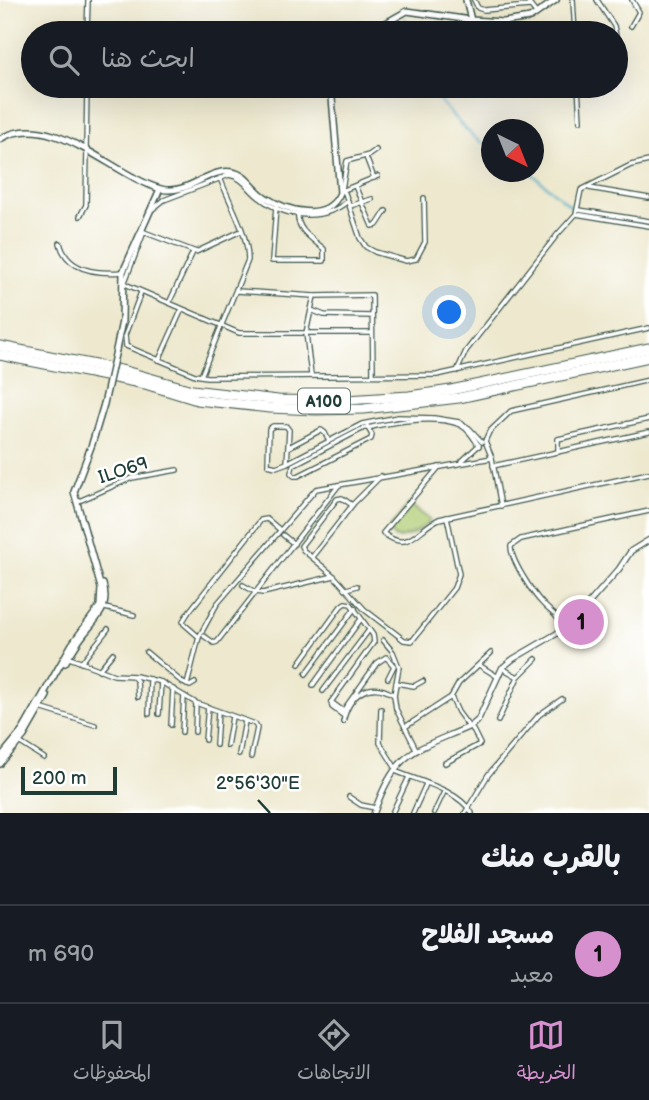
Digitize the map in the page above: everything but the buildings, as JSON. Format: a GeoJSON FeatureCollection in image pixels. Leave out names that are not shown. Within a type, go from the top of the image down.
{"type":"FeatureCollection","features":[{"type":"Feature","properties":{"kind":"highway","name":"A100"},"geometry":{"type":"LineString","coordinates":[[0,346],[125,371],[192,390],[278,400],[331,401],[451,390],[649,348]]}},
{"type":"Feature","properties":{"kind":"highway","name":"A100"},"geometry":{"type":"LineString","coordinates":[[0,355],[145,384],[197,400],[309,410],[364,409],[425,403],[498,390],[649,356]]}},
{"type":"Feature","properties":{"kind":"highway"},"geometry":{"type":"LineString","coordinates":[[621,363],[649,364]]}},
{"type":"Feature","properties":{"kind":"main road"},"geometry":{"type":"LineString","coordinates":[[466,0],[471,20]]}},
{"type":"Feature","properties":{"kind":"main road"},"geometry":{"type":"LineString","coordinates":[[389,21],[407,11],[471,20],[521,20],[537,14],[556,0]]}},
{"type":"Feature","properties":{"kind":"main road"},"geometry":{"type":"LineString","coordinates":[[0,139],[13,132],[35,131],[57,137],[160,189],[176,190],[222,172],[234,172],[245,177],[259,193],[273,201],[314,212],[332,206],[342,189],[332,98]]}},
{"type":"Feature","properties":{"kind":"main road"},"geometry":{"type":"LineString","coordinates":[[0,758],[27,725],[67,657],[97,613],[102,599],[74,495],[104,404],[116,350],[122,321],[122,272],[160,189]]}},
{"type":"Feature","properties":{"kind":"main road"},"geometry":{"type":"LineString","coordinates":[[0,764],[19,742],[67,657],[105,608],[106,592],[76,483]]}},
{"type":"Feature","properties":{"kind":"street"},"geometry":{"type":"LineString","coordinates":[[88,0],[88,21]]}},
{"type":"Feature","properties":{"kind":"street"},"geometry":{"type":"LineString","coordinates":[[526,0],[537,14]]}},
{"type":"Feature","properties":{"kind":"street"},"geometry":{"type":"LineString","coordinates":[[573,0],[574,21]]}},
{"type":"Feature","properties":{"kind":"street"},"geometry":{"type":"LineString","coordinates":[[597,0],[611,21]]}},
{"type":"Feature","properties":{"kind":"street"},"geometry":{"type":"LineString","coordinates":[[631,26],[639,12],[632,0]]}},
{"type":"Feature","properties":{"kind":"street"},"geometry":{"type":"LineString","coordinates":[[476,1],[479,9],[484,10],[530,6]]}},
{"type":"Feature","properties":{"kind":"street"},"geometry":{"type":"LineString","coordinates":[[79,216],[86,205],[87,98]]}},
{"type":"Feature","properties":{"kind":"street"},"geometry":{"type":"LineString","coordinates":[[579,98],[580,121]]}},
{"type":"Feature","properties":{"kind":"street"},"geometry":{"type":"LineString","coordinates":[[376,150],[347,161],[342,189],[360,239],[366,247],[374,252],[410,261],[419,256],[425,242],[424,198]]}},
{"type":"Feature","properties":{"kind":"street"},"geometry":{"type":"LineString","coordinates":[[342,189],[376,177],[366,156]]}},
{"type":"Feature","properties":{"kind":"street"},"geometry":{"type":"LineString","coordinates":[[457,371],[466,351],[577,212],[579,192],[631,165],[649,161]]}},
{"type":"Feature","properties":{"kind":"street"},"geometry":{"type":"LineString","coordinates":[[372,199],[349,203],[326,214],[298,214],[276,207],[257,196],[237,177],[229,175],[220,178],[159,203],[152,210],[123,286],[242,333],[372,333]]}},
{"type":"Feature","properties":{"kind":"street"},"geometry":{"type":"LineString","coordinates":[[201,376],[248,260],[242,231],[220,178]]}},
{"type":"Feature","properties":{"kind":"street"},"geometry":{"type":"LineString","coordinates":[[355,186],[368,220],[374,226],[387,211]]}},
{"type":"Feature","properties":{"kind":"street"},"geometry":{"type":"LineString","coordinates":[[587,187],[649,198]]}},
{"type":"Feature","properties":{"kind":"street"},"geometry":{"type":"LineString","coordinates":[[276,207],[272,261],[324,261],[324,249],[300,226],[298,214]]}},
{"type":"Feature","properties":{"kind":"street"},"geometry":{"type":"LineString","coordinates":[[577,212],[649,224]]}},
{"type":"Feature","properties":{"kind":"street"},"geometry":{"type":"LineString","coordinates":[[144,232],[193,252],[200,252],[209,245],[242,231]]}},
{"type":"Feature","properties":{"kind":"street"},"geometry":{"type":"LineString","coordinates":[[60,243],[65,255],[78,268],[122,272]]}},
{"type":"Feature","properties":{"kind":"street"},"geometry":{"type":"LineString","coordinates":[[169,303],[193,252]]}},
{"type":"Feature","properties":{"kind":"street"},"geometry":{"type":"LineString","coordinates":[[237,291],[313,296],[372,295],[373,374]]}},
{"type":"Feature","properties":{"kind":"street"},"geometry":{"type":"LineString","coordinates":[[141,292],[125,335],[127,347],[201,376],[437,375],[649,328]]}},
{"type":"Feature","properties":{"kind":"street"},"geometry":{"type":"LineString","coordinates":[[312,375],[306,333],[313,296]]}},
{"type":"Feature","properties":{"kind":"street"},"geometry":{"type":"LineString","coordinates":[[159,360],[182,309]]}},
{"type":"Feature","properties":{"kind":"street"},"geometry":{"type":"LineString","coordinates":[[310,310],[324,315],[372,316]]}},
{"type":"Feature","properties":{"kind":"street"},"geometry":{"type":"LineString","coordinates":[[457,463],[473,452],[511,411],[649,380]]}},
{"type":"Feature","properties":{"kind":"street"},"geometry":{"type":"LineString","coordinates":[[287,463],[288,427],[271,427],[268,464],[276,467],[287,463],[329,441],[367,425],[407,417],[449,420],[467,426],[480,444]]}},
{"type":"Feature","properties":{"kind":"street"},"geometry":{"type":"LineString","coordinates":[[558,452],[558,439],[649,419]]}},
{"type":"Feature","properties":{"kind":"street"},"geometry":{"type":"LineString","coordinates":[[367,425],[372,435],[370,440],[298,476],[291,474],[290,468],[293,465],[367,425]]}},
{"type":"Feature","properties":{"kind":"street"},"geometry":{"type":"LineString","coordinates":[[620,425],[622,438]]}},
{"type":"Feature","properties":{"kind":"street"},"geometry":{"type":"LineString","coordinates":[[288,447],[321,430],[329,441]]}},
{"type":"Feature","properties":{"kind":"street"},"geometry":{"type":"LineString","coordinates":[[493,466],[649,432]]}},
{"type":"Feature","properties":{"kind":"street"},"geometry":{"type":"LineString","coordinates":[[486,436],[501,506]]}},
{"type":"Feature","properties":{"kind":"street"},"geometry":{"type":"LineString","coordinates":[[473,452],[477,460]]}},
{"type":"Feature","properties":{"kind":"street"},"geometry":{"type":"LineString","coordinates":[[187,685],[201,636],[218,603],[316,489],[492,458]]}},
{"type":"Feature","properties":{"kind":"street"},"geometry":{"type":"LineString","coordinates":[[439,467],[383,533],[392,541],[415,537],[434,521],[447,517],[649,473]]}},
{"type":"Feature","properties":{"kind":"street","name":"ILO69"},"geometry":{"type":"LineString","coordinates":[[79,501],[132,478],[177,470]]}},
{"type":"Feature","properties":{"kind":"street"},"geometry":{"type":"LineString","coordinates":[[312,557],[352,505],[381,476]]}},
{"type":"Feature","properties":{"kind":"street"},"geometry":{"type":"LineString","coordinates":[[280,530],[267,519],[261,520],[222,567],[183,621],[184,625],[214,643],[217,642],[340,484]]}},
{"type":"Feature","properties":{"kind":"street"},"geometry":{"type":"LineString","coordinates":[[352,505],[342,498],[337,499],[302,543],[303,550],[334,576],[365,610],[408,641],[415,639],[454,588],[458,578],[447,517]]}},
{"type":"Feature","properties":{"kind":"street"},"geometry":{"type":"LineString","coordinates":[[562,631],[557,616],[543,605],[515,562],[511,546],[521,539],[649,512]]}},
{"type":"Feature","properties":{"kind":"street"},"geometry":{"type":"LineString","coordinates":[[283,535],[294,544]]}},
{"type":"Feature","properties":{"kind":"street"},"geometry":{"type":"LineString","coordinates":[[349,797],[374,811],[381,789],[394,769],[416,749],[470,727],[478,720],[502,668],[562,631],[619,569],[631,551],[649,540]]}},
{"type":"Feature","properties":{"kind":"street"},"geometry":{"type":"LineString","coordinates":[[243,585],[263,593],[334,576]]}},
{"type":"Feature","properties":{"kind":"street"},"geometry":{"type":"LineString","coordinates":[[347,589],[357,586]]}},
{"type":"Feature","properties":{"kind":"street"},"geometry":{"type":"LineString","coordinates":[[299,664],[343,604],[348,603],[355,608],[374,637],[373,645],[331,702],[332,707],[344,715]]}},
{"type":"Feature","properties":{"kind":"street"},"geometry":{"type":"LineString","coordinates":[[105,608],[134,615]]}},
{"type":"Feature","properties":{"kind":"street"},"geometry":{"type":"LineString","coordinates":[[306,674],[355,608]]}},
{"type":"Feature","properties":{"kind":"street"},"geometry":{"type":"LineString","coordinates":[[313,685],[362,619]]}},
{"type":"Feature","properties":{"kind":"street"},"geometry":{"type":"LineString","coordinates":[[81,663],[108,629]]}},
{"type":"Feature","properties":{"kind":"street"},"geometry":{"type":"LineString","coordinates":[[323,691],[369,629]]}},
{"type":"Feature","properties":{"kind":"street"},"geometry":{"type":"LineString","coordinates":[[383,640],[393,652],[399,667],[394,695],[396,709],[416,749]]}},
{"type":"Feature","properties":{"kind":"street"},"geometry":{"type":"LineString","coordinates":[[146,652],[165,670],[187,685],[195,684]]}},
{"type":"Feature","properties":{"kind":"street"},"geometry":{"type":"LineString","coordinates":[[99,670],[113,653]]}},
{"type":"Feature","properties":{"kind":"street"},"geometry":{"type":"LineString","coordinates":[[405,727],[451,697],[459,683],[491,653]]}},
{"type":"Feature","properties":{"kind":"street"},"geometry":{"type":"LineString","coordinates":[[67,657],[117,676],[161,682],[196,703],[257,726],[251,757]]}},
{"type":"Feature","properties":{"kind":"street"},"geometry":{"type":"LineString","coordinates":[[344,715],[377,663],[386,657],[394,666],[388,678]]}},
{"type":"Feature","properties":{"kind":"street"},"geometry":{"type":"LineString","coordinates":[[498,721],[518,677],[536,659]]}},
{"type":"Feature","properties":{"kind":"street"},"geometry":{"type":"LineString","coordinates":[[478,665],[498,677]]}},
{"type":"Feature","properties":{"kind":"street"},"geometry":{"type":"LineString","coordinates":[[502,668],[518,677]]}},
{"type":"Feature","properties":{"kind":"street"},"geometry":{"type":"LineString","coordinates":[[132,676],[137,681],[138,697]]}},
{"type":"Feature","properties":{"kind":"street"},"geometry":{"type":"LineString","coordinates":[[149,714],[150,679]]}},
{"type":"Feature","properties":{"kind":"street"},"geometry":{"type":"LineString","coordinates":[[396,683],[414,686],[423,681]]}},
{"type":"Feature","properties":{"kind":"street"},"geometry":{"type":"LineString","coordinates":[[159,714],[161,682]]}},
{"type":"Feature","properties":{"kind":"street"},"geometry":{"type":"LineString","coordinates":[[344,715],[358,694],[368,688],[379,688],[394,695]]}},
{"type":"Feature","properties":{"kind":"street"},"geometry":{"type":"LineString","coordinates":[[171,725],[173,689]]}},
{"type":"Feature","properties":{"kind":"street"},"geometry":{"type":"LineString","coordinates":[[182,733],[184,696]]}},
{"type":"Feature","properties":{"kind":"street"},"geometry":{"type":"LineString","coordinates":[[445,763],[480,744],[451,697]]}},
{"type":"Feature","properties":{"kind":"street"},"geometry":{"type":"LineString","coordinates":[[465,813],[488,775],[539,715],[562,699]]}},
{"type":"Feature","properties":{"kind":"street"},"geometry":{"type":"LineString","coordinates":[[195,733],[196,703]]}},
{"type":"Feature","properties":{"kind":"street"},"geometry":{"type":"LineString","coordinates":[[205,740],[208,707]]}},
{"type":"Feature","properties":{"kind":"street"},"geometry":{"type":"LineString","coordinates":[[40,708],[95,725]]}},
{"type":"Feature","properties":{"kind":"street"},"geometry":{"type":"LineString","coordinates":[[381,709],[380,743],[394,769],[444,792],[469,808],[472,813]]}},
{"type":"Feature","properties":{"kind":"street"},"geometry":{"type":"LineString","coordinates":[[216,745],[218,712]]}},
{"type":"Feature","properties":{"kind":"street"},"geometry":{"type":"LineString","coordinates":[[228,746],[232,717]]}},
{"type":"Feature","properties":{"kind":"street"},"geometry":{"type":"LineString","coordinates":[[239,754],[245,721]]}},
{"type":"Feature","properties":{"kind":"street"},"geometry":{"type":"LineString","coordinates":[[19,742],[44,758]]}},
{"type":"Feature","properties":{"kind":"street"},"geometry":{"type":"LineString","coordinates":[[392,813],[409,777]]}},
{"type":"Feature","properties":{"kind":"street"},"geometry":{"type":"LineString","coordinates":[[413,813],[426,784]]}},
{"type":"Feature","properties":{"kind":"street"},"geometry":{"type":"LineString","coordinates":[[434,813],[444,792]]}},
{"type":"Feature","properties":{"kind":"green space"},"geometry":{"type":"Polygon","coordinates":[[[409,504],[430,520],[415,533],[395,538],[388,530],[409,504]]]}},
{"type":"Feature","properties":{"kind":"waterway"},"geometry":{"type":"LineString","coordinates":[[438,98],[481,141]]}},
{"type":"Feature","properties":{"kind":"waterway"},"geometry":{"type":"LineString","coordinates":[[542,182],[574,209]]}},
{"type":"Feature","properties":{"kind":"place","name":"مسجد الفلاح"},"geometry":{"type":"Point","coordinates":[581,622]}}]}
